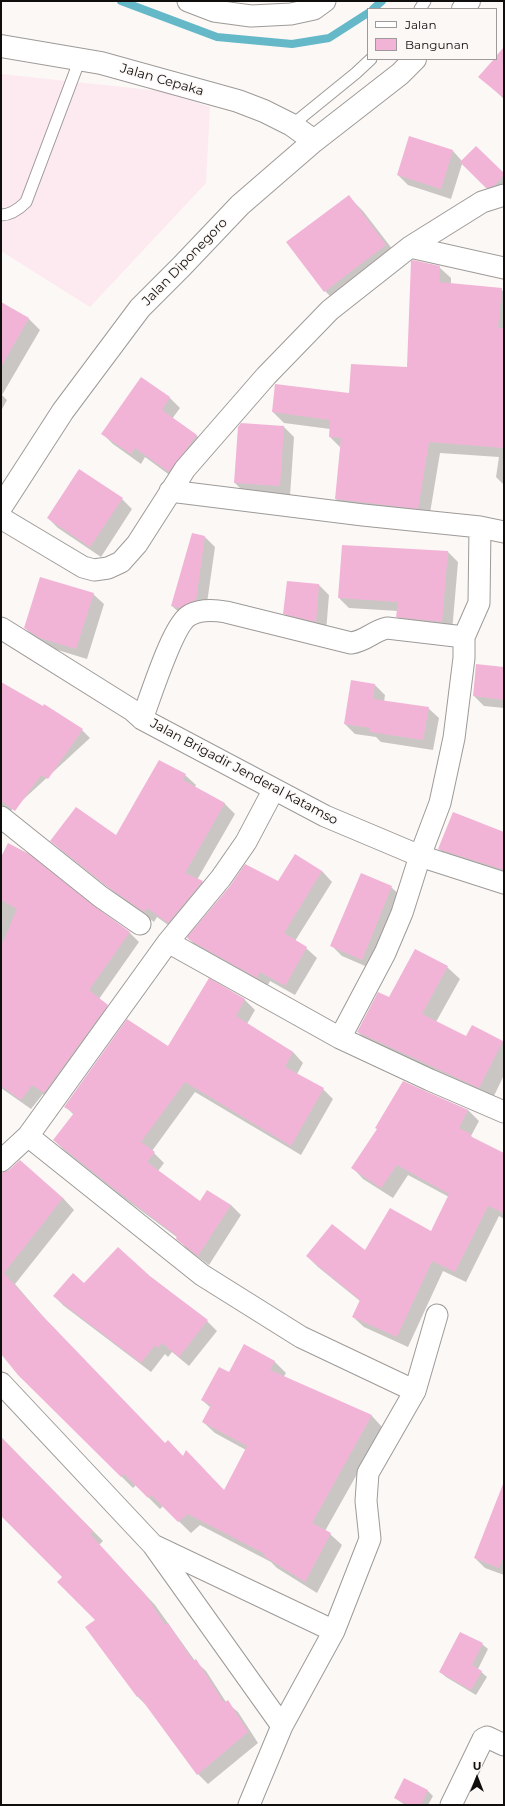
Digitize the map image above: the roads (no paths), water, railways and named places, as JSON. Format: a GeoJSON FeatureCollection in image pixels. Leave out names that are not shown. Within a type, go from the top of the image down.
{"type":"FeatureCollection","features":[{"type":"Feature","properties":{"kind":"main road","name":"Jalan Cepaka"},"geometry":{"type":"LineString","coordinates":[[1,46],[109,65],[238,101],[292,125],[314,141]]}},
{"type":"Feature","properties":{"kind":"main road","name":"Jalan Diponegoro"},"geometry":{"type":"LineString","coordinates":[[1,507],[63,411],[140,308],[240,204],[314,141],[400,74],[414,60]]}},
{"type":"Feature","properties":{"kind":"street"},"geometry":{"type":"LineString","coordinates":[[188,1],[214,10],[251,16],[291,14],[314,9],[325,1]]}},
{"type":"Feature","properties":{"kind":"street"},"geometry":{"type":"LineString","coordinates":[[1,518],[83,567],[94,570],[108,568],[121,562],[137,544],[185,469],[266,376],[330,310],[410,248],[482,202],[504,195]]}},
{"type":"Feature","properties":{"kind":"street"},"geometry":{"type":"LineString","coordinates":[[410,248],[504,268]]}},
{"type":"Feature","properties":{"kind":"street"},"geometry":{"type":"LineString","coordinates":[[170,491],[363,515],[480,527],[504,532]]}},
{"type":"Feature","properties":{"kind":"street"},"geometry":{"type":"LineString","coordinates":[[340,1038],[385,953],[402,914],[420,856],[440,803],[454,738],[464,658],[464,637],[479,603],[480,527]]}},
{"type":"Feature","properties":{"kind":"street"},"geometry":{"type":"LineString","coordinates":[[142,719],[180,624],[189,615],[200,611],[213,610],[226,612],[351,643],[361,642],[375,631],[387,628],[464,637]]}},
{"type":"Feature","properties":{"kind":"street","name":"Jalan Brigadir Jenderal Katamso"},"geometry":{"type":"LineString","coordinates":[[1,628],[132,710],[142,719],[325,816],[420,856],[504,883]]}},
{"type":"Feature","properties":{"kind":"street"},"geometry":{"type":"LineString","coordinates":[[1,1160],[28,1136],[168,942],[221,878],[246,842],[274,789]]}},
{"type":"Feature","properties":{"kind":"street"},"geometry":{"type":"LineString","coordinates":[[1,817],[101,897],[140,924]]}},
{"type":"Feature","properties":{"kind":"street"},"geometry":{"type":"LineString","coordinates":[[168,942],[340,1038],[458,1093],[504,1112]]}},
{"type":"Feature","properties":{"kind":"street"},"geometry":{"type":"LineString","coordinates":[[28,1136],[202,1275],[301,1337],[415,1391]]}},
{"type":"Feature","properties":{"kind":"street"},"geometry":{"type":"LineString","coordinates":[[249,1805],[282,1726],[334,1631],[370,1539],[366,1501],[368,1473],[415,1391],[437,1315]]}},
{"type":"Feature","properties":{"kind":"street"},"geometry":{"type":"LineString","coordinates":[[1,1383],[153,1545],[282,1726]]}},
{"type":"Feature","properties":{"kind":"street"},"geometry":{"type":"LineString","coordinates":[[153,1545],[334,1631]]}},
{"type":"Feature","properties":{"kind":"street"},"geometry":{"type":"LineString","coordinates":[[451,1805],[482,1739],[487,1737],[504,1745]]}},
{"type":"Feature","properties":{"kind":"lane"},"geometry":{"type":"LineString","coordinates":[[1,215],[20,209],[26,202],[80,59]]}},
{"type":"Feature","properties":{"kind":"lane"},"geometry":{"type":"LineString","coordinates":[[292,125],[370,60]]}},
{"type":"Feature","properties":{"kind":"waterway"},"geometry":{"type":"LineString","coordinates":[[121,1],[217,37],[292,44],[329,38],[367,14]]}},
{"type":"Feature","properties":{"kind":"waterway"},"geometry":{"type":"LineString","coordinates":[[374,8],[382,1]]}}]}
